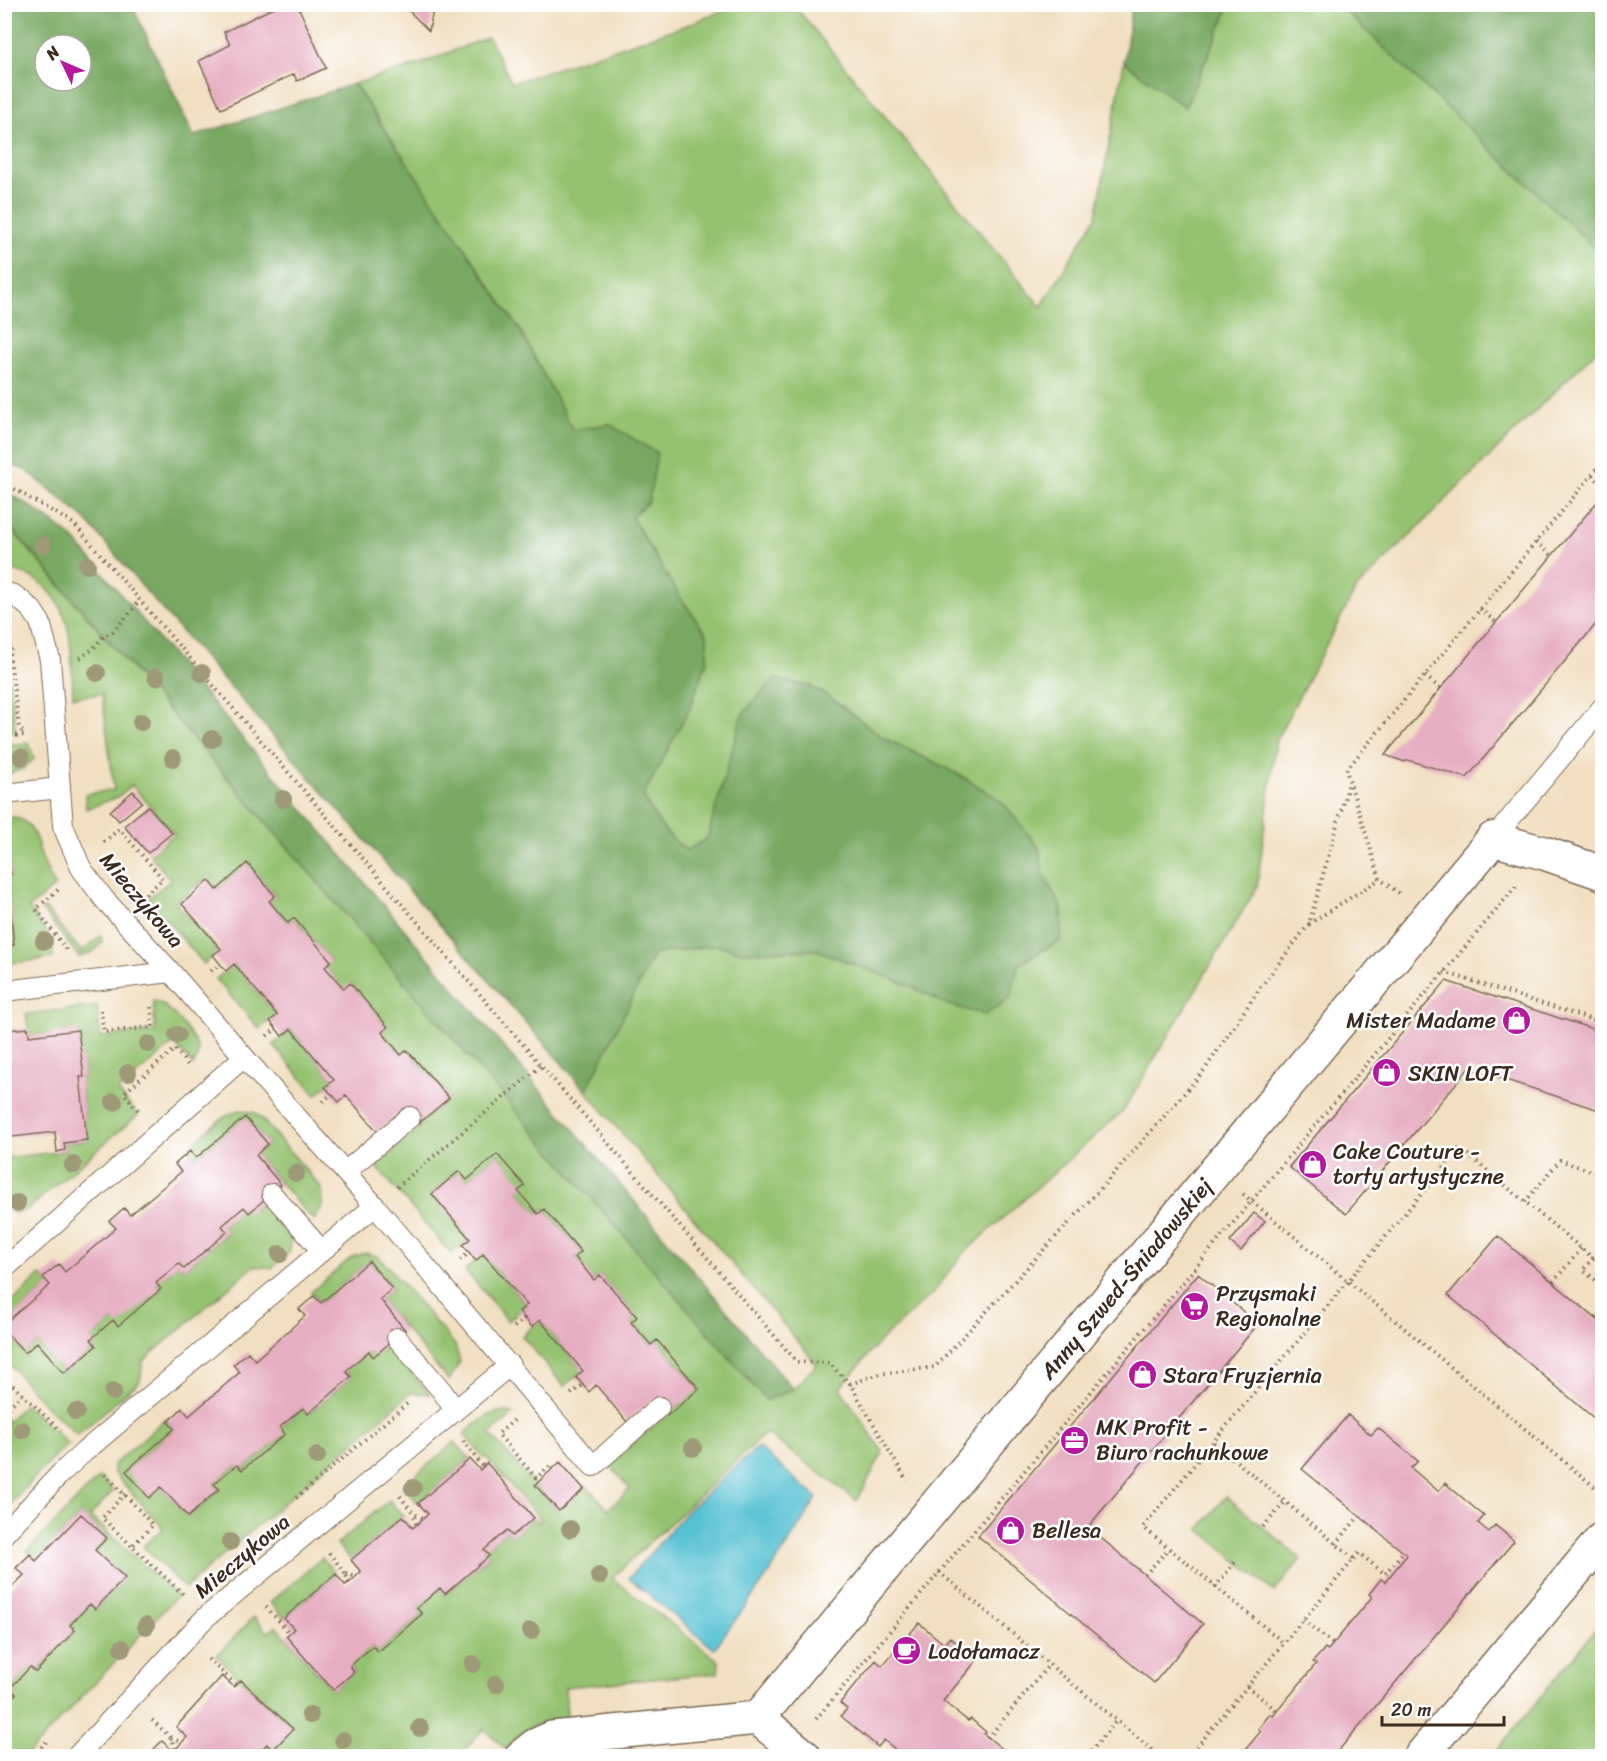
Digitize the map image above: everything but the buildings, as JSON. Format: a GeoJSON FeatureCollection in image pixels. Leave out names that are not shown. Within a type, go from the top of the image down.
{"type":"FeatureCollection","features":[{"type":"Feature","properties":{"kind":"street"},"geometry":{"type":"LineString","coordinates":[[1493,839],[1544,853],[1602,873]]}},
{"type":"Feature","properties":{"kind":"street","name":"Anny Szwed-Śniadowskiej"},"geometry":{"type":"LineString","coordinates":[[758,1718],[1493,839]]}},
{"type":"Feature","properties":{"kind":"street"},"geometry":{"type":"LineString","coordinates":[[1421,1756],[1602,1539]]}},
{"type":"Feature","properties":{"kind":"street"},"geometry":{"type":"LineString","coordinates":[[522,1756],[536,1745],[552,1738],[758,1718],[798,1752]]}},
{"type":"Feature","properties":{"kind":"lane","name":"Mieczykowa"},"geometry":{"type":"LineString","coordinates":[[4,592],[14,595],[28,606],[40,622],[50,660],[63,826],[81,868],[104,899],[171,972],[375,1206],[593,1466],[659,1407]]}},
{"type":"Feature","properties":{"kind":"lane","name":"Anny Szwed-Śniadowskiej"},"geometry":{"type":"LineString","coordinates":[[1493,839],[1602,708]]}},
{"type":"Feature","properties":{"kind":"lane"},"geometry":{"type":"LineString","coordinates":[[4,794],[60,788]]}},
{"type":"Feature","properties":{"kind":"lane","name":"Mieczykowa"},"geometry":{"type":"LineString","coordinates":[[4,991],[171,972]]}},
{"type":"Feature","properties":{"kind":"lane"},"geometry":{"type":"LineString","coordinates":[[8,1258],[244,1058]]}},
{"type":"Feature","properties":{"kind":"lane"},"geometry":{"type":"LineString","coordinates":[[345,1172],[410,1117]]}},
{"type":"Feature","properties":{"kind":"lane"},"geometry":{"type":"LineString","coordinates":[[272,1194],[322,1251]]}},
{"type":"Feature","properties":{"kind":"lane"},"geometry":{"type":"LineString","coordinates":[[4,1534],[84,1452],[375,1206]]}},
{"type":"Feature","properties":{"kind":"lane"},"geometry":{"type":"LineString","coordinates":[[397,1338],[455,1410]]}},
{"type":"Feature","properties":{"kind":"lane","name":"Mieczykowa"},"geometry":{"type":"LineString","coordinates":[[77,1756],[205,1617],[510,1365]]}},
{"type":"Feature","properties":{"kind":"path"},"geometry":{"type":"LineString","coordinates":[[1407,899],[1380,879],[1346,770],[1602,463]]}},
{"type":"Feature","properties":{"kind":"path"},"geometry":{"type":"LineString","coordinates":[[1592,475],[1602,484]]}},
{"type":"Feature","properties":{"kind":"path"},"geometry":{"type":"LineString","coordinates":[[4,483],[74,524],[797,1362],[829,1363],[850,1384],[909,1483],[920,1524]]}},
{"type":"Feature","properties":{"kind":"path"},"geometry":{"type":"LineString","coordinates":[[1536,542],[1553,556]]}},
{"type":"Feature","properties":{"kind":"path"},"geometry":{"type":"LineString","coordinates":[[104,636],[129,614],[140,600]]}},
{"type":"Feature","properties":{"kind":"path"},"geometry":{"type":"LineString","coordinates":[[1480,609],[1497,623]]}},
{"type":"Feature","properties":{"kind":"path"},"geometry":{"type":"LineString","coordinates":[[4,737],[24,735],[20,726],[9,652],[20,636]]}},
{"type":"Feature","properties":{"kind":"path"},"geometry":{"type":"LineString","coordinates":[[1425,676],[1441,689]]}},
{"type":"Feature","properties":{"kind":"path"},"geometry":{"type":"LineString","coordinates":[[1309,924],[1349,783]]}},
{"type":"Feature","properties":{"kind":"path"},"geometry":{"type":"LineString","coordinates":[[98,847],[119,829],[163,879],[140,898]]}},
{"type":"Feature","properties":{"kind":"path"},"geometry":{"type":"LineString","coordinates":[[132,844],[136,839]]}},
{"type":"Feature","properties":{"kind":"path"},"geometry":{"type":"LineString","coordinates":[[798,1752],[939,1572],[1544,853]]}},
{"type":"Feature","properties":{"kind":"path"},"geometry":{"type":"LineString","coordinates":[[850,1384],[880,1374],[935,1368],[1103,1186],[1203,1072],[1260,988],[1309,924],[1380,879]]}},
{"type":"Feature","properties":{"kind":"path"},"geometry":{"type":"LineString","coordinates":[[62,887],[36,909],[66,948],[66,960]]}},
{"type":"Feature","properties":{"kind":"path"},"geometry":{"type":"LineString","coordinates":[[206,974],[220,964]]}},
{"type":"Feature","properties":{"kind":"path"},"geometry":{"type":"LineString","coordinates":[[1444,972],[1602,1023]]}},
{"type":"Feature","properties":{"kind":"path"},"geometry":{"type":"LineString","coordinates":[[100,1001],[104,1032],[153,1027],[150,996]]}},
{"type":"Feature","properties":{"kind":"path"},"geometry":{"type":"LineString","coordinates":[[144,1117],[124,1092],[175,1049],[194,1072]]}},
{"type":"Feature","properties":{"kind":"path"},"geometry":{"type":"LineString","coordinates":[[362,1157],[391,1191],[542,1066]]}},
{"type":"Feature","properties":{"kind":"path"},"geometry":{"type":"LineString","coordinates":[[1284,1643],[1143,1527],[1460,1148],[1593,1258]]}},
{"type":"Feature","properties":{"kind":"path"},"geometry":{"type":"LineString","coordinates":[[1525,1202],[1560,1160],[1602,1175]]}},
{"type":"Feature","properties":{"kind":"path"},"geometry":{"type":"LineString","coordinates":[[1215,1171],[1602,1493]]}},
{"type":"Feature","properties":{"kind":"path"},"geometry":{"type":"LineString","coordinates":[[1602,1247],[1583,1270],[1602,1286]]}},
{"type":"Feature","properties":{"kind":"path"},"geometry":{"type":"LineString","coordinates":[[1553,1282],[1582,1248]]}},
{"type":"Feature","properties":{"kind":"path"},"geometry":{"type":"LineString","coordinates":[[1596,1318],[1602,1310]]}},
{"type":"Feature","properties":{"kind":"path"},"geometry":{"type":"LineString","coordinates":[[4,1377],[84,1452],[153,1525],[132,1546]]}},
{"type":"Feature","properties":{"kind":"path"},"geometry":{"type":"LineString","coordinates":[[567,1397],[583,1385]]}},
{"type":"Feature","properties":{"kind":"path"},"geometry":{"type":"LineString","coordinates":[[289,1504],[413,1398],[431,1400],[442,1391]]}},
{"type":"Feature","properties":{"kind":"path"},"geometry":{"type":"LineString","coordinates":[[4,1409],[6,1410],[22,1394]]}},
{"type":"Feature","properties":{"kind":"path"},"geometry":{"type":"LineString","coordinates":[[521,1414],[498,1434],[536,1478],[552,1464]]}},
{"type":"Feature","properties":{"kind":"path"},"geometry":{"type":"LineString","coordinates":[[458,1435],[483,1467]]}},
{"type":"Feature","properties":{"kind":"path"},"geometry":{"type":"LineString","coordinates":[[1213,1442],[1354,1559]]}},
{"type":"Feature","properties":{"kind":"path"},"geometry":{"type":"LineString","coordinates":[[395,1490],[414,1514],[417,1524]]}},
{"type":"Feature","properties":{"kind":"path"},"geometry":{"type":"LineString","coordinates":[[125,1494],[102,1518],[225,1638],[206,1658],[236,1685]]}},
{"type":"Feature","properties":{"kind":"path"},"geometry":{"type":"LineString","coordinates":[[1263,1527],[1285,1502]]}},
{"type":"Feature","properties":{"kind":"path"},"geometry":{"type":"LineString","coordinates":[[414,1514],[423,1518]]}},
{"type":"Feature","properties":{"kind":"path"},"geometry":{"type":"LineString","coordinates":[[1336,1544],[1359,1516]]}},
{"type":"Feature","properties":{"kind":"path"},"geometry":{"type":"LineString","coordinates":[[1145,1575],[1168,1548]]}},
{"type":"Feature","properties":{"kind":"path"},"geometry":{"type":"LineString","coordinates":[[326,1550],[345,1573],[349,1583]]}},
{"type":"Feature","properties":{"kind":"path"},"geometry":{"type":"LineString","coordinates":[[1189,1756],[1359,1553],[1385,1574],[1403,1552]]}},
{"type":"Feature","properties":{"kind":"path"},"geometry":{"type":"LineString","coordinates":[[1215,1587],[1236,1561]]}},
{"type":"Feature","properties":{"kind":"path"},"geometry":{"type":"LineString","coordinates":[[939,1572],[1159,1756]]}},
{"type":"Feature","properties":{"kind":"path"},"geometry":{"type":"LineString","coordinates":[[345,1573],[355,1576]]}},
{"type":"Feature","properties":{"kind":"path"},"geometry":{"type":"LineString","coordinates":[[183,1595],[192,1587]]}},
{"type":"Feature","properties":{"kind":"path"},"geometry":{"type":"LineString","coordinates":[[264,1604],[290,1633]]}},
{"type":"Feature","properties":{"kind":"path"},"geometry":{"type":"LineString","coordinates":[[1303,1620],[1333,1644]]}},
{"type":"Feature","properties":{"kind":"path"},"geometry":{"type":"LineString","coordinates":[[988,1737],[1049,1665]]}},
{"type":"Feature","properties":{"kind":"path"},"geometry":{"type":"LineString","coordinates":[[1247,1686],[1277,1711]]}},
{"type":"Feature","properties":{"kind":"path"},"geometry":{"type":"LineString","coordinates":[[150,1718],[171,1738],[181,1742]]}},
{"type":"Feature","properties":{"kind":"path"},"geometry":{"type":"LineString","coordinates":[[1087,1756],[1116,1721]]}},
{"type":"Feature","properties":{"kind":"path"},"geometry":{"type":"LineString","coordinates":[[171,1738],[175,1750]]}},
{"type":"Feature","properties":{"kind":"green space"},"geometry":{"type":"Polygon","coordinates":[[[4,5],[132,5],[194,136],[354,84],[520,330],[573,430],[609,424],[657,453],[649,501],[631,517],[680,597],[707,635],[707,661],[690,708],[643,796],[667,833],[687,850],[707,839],[742,715],[774,679],[810,686],[828,696],[884,738],[956,773],[993,795],[1005,805],[1039,848],[1043,873],[1062,909],[1061,940],[1019,964],[1010,998],[985,1015],[948,1005],[908,985],[817,950],[742,952],[717,945],[654,954],[586,1091],[85,519],[27,471],[5,462],[4,5]]]}},
{"type":"Feature","properties":{"kind":"green space"},"geometry":{"type":"Polygon","coordinates":[[[736,5],[794,5],[1041,307],[1096,217],[1124,62],[1185,107],[1230,5],[1339,5],[1602,255],[1602,345],[1356,589],[1276,740],[1257,887],[1124,1110],[963,1254],[933,1293],[881,1340],[840,1388],[883,1452],[857,1501],[766,1433],[612,1578],[719,1661],[718,1673],[565,1687],[567,1717],[533,1727],[506,1749],[484,1729],[458,1756],[256,1756],[267,1744],[274,1749],[293,1728],[216,1656],[254,1617],[267,1632],[276,1626],[333,1690],[354,1672],[350,1666],[373,1646],[378,1652],[422,1615],[417,1608],[440,1588],[445,1594],[489,1557],[484,1550],[507,1530],[512,1536],[534,1518],[538,1523],[541,1520],[464,1434],[493,1414],[506,1412],[513,1414],[490,1434],[558,1511],[587,1486],[608,1509],[630,1489],[610,1466],[699,1388],[657,1340],[651,1345],[631,1322],[637,1317],[600,1275],[594,1280],[575,1257],[581,1251],[544,1209],[538,1214],[518,1191],[524,1186],[497,1154],[467,1180],[459,1171],[432,1194],[470,1239],[451,1254],[376,1166],[419,1129],[417,1125],[449,1098],[408,1050],[401,1055],[382,1032],[387,1027],[351,984],[344,989],[325,967],[331,961],[295,919],[288,923],[269,901],[275,895],[247,864],[217,890],[209,880],[214,877],[211,874],[176,903],[218,951],[204,964],[148,898],[171,880],[150,855],[174,834],[132,785],[118,797],[86,809],[85,794],[114,790],[102,694],[73,697],[69,634],[60,606],[39,582],[23,573],[5,570],[4,521],[767,1400],[793,1389],[817,1364],[586,1091],[654,954],[717,945],[742,952],[817,950],[908,985],[948,1005],[1010,998],[1019,964],[1061,940],[1062,909],[1043,873],[1039,848],[993,795],[956,773],[884,738],[828,696],[810,686],[774,679],[742,715],[707,839],[687,851],[667,833],[643,796],[690,708],[707,661],[707,635],[680,597],[631,516],[609,424],[573,430],[520,330],[354,84],[420,64],[488,37],[512,83],[690,24],[736,5]]]}},
{"type":"Feature","properties":{"kind":"green space"},"geometry":{"type":"Polygon","coordinates":[[[1132,5],[1230,5],[1185,107],[1124,62],[1132,5]]]}},
{"type":"Feature","properties":{"kind":"green space"},"geometry":{"type":"Polygon","coordinates":[[[1339,5],[1602,5],[1602,255],[1339,5]]]}},
{"type":"Feature","properties":{"kind":"green space"},"geometry":{"type":"Polygon","coordinates":[[[5,491],[41,514],[75,540],[793,1389],[766,1400],[5,521],[5,491]]]}},
{"type":"Feature","properties":{"kind":"green space"},"geometry":{"type":"Polygon","coordinates":[[[5,653],[16,732],[4,734],[5,653]]]}},
{"type":"Feature","properties":{"kind":"green space"},"geometry":{"type":"Polygon","coordinates":[[[29,743],[34,759],[23,769],[9,774],[5,770],[5,745],[29,743]]]}},
{"type":"Feature","properties":{"kind":"green space"},"geometry":{"type":"Polygon","coordinates":[[[15,817],[26,823],[33,832],[55,886],[29,908],[53,942],[53,958],[5,964],[5,946],[14,945],[7,875],[11,875],[4,818],[15,817]]]}},
{"type":"Feature","properties":{"kind":"green space"},"geometry":{"type":"Polygon","coordinates":[[[45,908],[82,952],[101,935],[102,942],[93,952],[79,957],[42,910],[45,908]]]}},
{"type":"Feature","properties":{"kind":"green space"},"geometry":{"type":"Polygon","coordinates":[[[234,964],[277,1015],[259,1029],[216,979],[234,964]]]}},
{"type":"Feature","properties":{"kind":"green space"},"geometry":{"type":"Polygon","coordinates":[[[153,1001],[170,1010],[194,1040],[198,1051],[193,1065],[174,1043],[118,1091],[138,1115],[27,1210],[15,1213],[5,1209],[4,1158],[65,1151],[64,1143],[87,1140],[80,1077],[84,1077],[78,1031],[29,1036],[26,1014],[97,1006],[101,1037],[155,1031],[153,1001]]]}},
{"type":"Feature","properties":{"kind":"green space"},"geometry":{"type":"Polygon","coordinates":[[[291,1029],[334,1080],[316,1095],[273,1045],[291,1029]]]}},
{"type":"Feature","properties":{"kind":"green space"},"geometry":{"type":"Polygon","coordinates":[[[240,1110],[255,1113],[262,1119],[319,1185],[323,1203],[315,1219],[310,1217],[256,1155],[268,1144],[245,1117],[196,1158],[188,1148],[219,1121],[240,1110]]]}},
{"type":"Feature","properties":{"kind":"green space"},"geometry":{"type":"Polygon","coordinates":[[[263,1201],[290,1234],[290,1252],[272,1268],[254,1266],[143,1361],[140,1381],[77,1435],[43,1403],[5,1359],[4,1330],[25,1353],[37,1342],[64,1373],[96,1346],[91,1339],[113,1320],[118,1325],[161,1289],[156,1283],[179,1264],[184,1269],[227,1233],[222,1226],[244,1207],[250,1213],[263,1201]]]}},
{"type":"Feature","properties":{"kind":"green space"},"geometry":{"type":"Polygon","coordinates":[[[365,1253],[379,1257],[383,1261],[455,1345],[460,1362],[449,1381],[380,1299],[392,1289],[369,1261],[321,1303],[311,1292],[352,1257],[365,1253]]]}},
{"type":"Feature","properties":{"kind":"green space"},"geometry":{"type":"Polygon","coordinates":[[[483,1254],[527,1305],[508,1321],[465,1270],[483,1254]]]}},
{"type":"Feature","properties":{"kind":"green space"},"geometry":{"type":"Polygon","coordinates":[[[41,1275],[50,1285],[5,1324],[5,1309],[41,1275]]]}},
{"type":"Feature","properties":{"kind":"green space"},"geometry":{"type":"Polygon","coordinates":[[[540,1320],[583,1371],[564,1386],[522,1336],[540,1320]]]}},
{"type":"Feature","properties":{"kind":"green space"},"geometry":{"type":"Polygon","coordinates":[[[388,1345],[430,1394],[411,1393],[185,1588],[143,1546],[163,1528],[113,1472],[113,1465],[165,1419],[174,1429],[126,1471],[161,1487],[188,1517],[219,1490],[214,1484],[237,1465],[243,1470],[285,1434],[280,1427],[303,1408],[308,1414],[351,1377],[346,1371],[369,1351],[373,1357],[388,1345]]]}},
{"type":"Feature","properties":{"kind":"green space"},"geometry":{"type":"Polygon","coordinates":[[[25,1404],[68,1444],[5,1510],[5,1419],[7,1422],[25,1404]]]}},
{"type":"Feature","properties":{"kind":"green space"},"geometry":{"type":"Polygon","coordinates":[[[455,1442],[470,1459],[418,1503],[403,1486],[455,1442]]]}},
{"type":"Feature","properties":{"kind":"green space"},"geometry":{"type":"Polygon","coordinates":[[[98,1478],[102,1479],[113,1491],[90,1516],[177,1596],[26,1756],[5,1756],[4,1706],[16,1694],[10,1688],[30,1667],[37,1672],[75,1631],[70,1625],[90,1604],[96,1609],[125,1578],[95,1550],[107,1538],[81,1514],[36,1561],[27,1551],[98,1478]]]}},
{"type":"Feature","properties":{"kind":"green space"},"geometry":{"type":"Polygon","coordinates":[[[1226,1496],[1301,1559],[1274,1592],[1199,1529],[1226,1496]]]}},
{"type":"Feature","properties":{"kind":"green space"},"geometry":{"type":"Polygon","coordinates":[[[389,1500],[403,1516],[351,1560],[337,1544],[389,1500]]]}},
{"type":"Feature","properties":{"kind":"green space"},"geometry":{"type":"Polygon","coordinates":[[[322,1558],[336,1574],[284,1618],[270,1602],[322,1558]]]}},
{"type":"Feature","properties":{"kind":"green space"},"geometry":{"type":"Polygon","coordinates":[[[1602,1622],[1602,1756],[1492,1756],[1602,1622]]]}},
{"type":"Feature","properties":{"kind":"water"},"geometry":{"type":"Polygon","coordinates":[[[758,1447],[817,1498],[769,1574],[714,1649],[629,1578],[687,1511],[758,1447]]]}},
{"type":"Feature","properties":{"kind":"place","name":"Mister Madame"},"geometry":{"type":"Point","coordinates":[1517,1020]}},
{"type":"Feature","properties":{"kind":"place","name":"SKIN LOFT"},"geometry":{"type":"Point","coordinates":[1387,1073]}},
{"type":"Feature","properties":{"kind":"place","name":"Cake Couture - torty artystyczne"},"geometry":{"type":"Point","coordinates":[1312,1164]}},
{"type":"Feature","properties":{"kind":"place","name":"Przysmaki Regionalne"},"geometry":{"type":"Point","coordinates":[1195,1306]}},
{"type":"Feature","properties":{"kind":"place","name":"Stara Fryzjernia"},"geometry":{"type":"Point","coordinates":[1142,1375]}},
{"type":"Feature","properties":{"kind":"place","name":"MK Profit - Biuro rachunkowe"},"geometry":{"type":"Point","coordinates":[1075,1440]}},
{"type":"Feature","properties":{"kind":"place","name":"Bellesa"},"geometry":{"type":"Point","coordinates":[1011,1530]}},
{"type":"Feature","properties":{"kind":"place","name":"Lodołamacz"},"geometry":{"type":"Point","coordinates":[907,1651]}}]}
